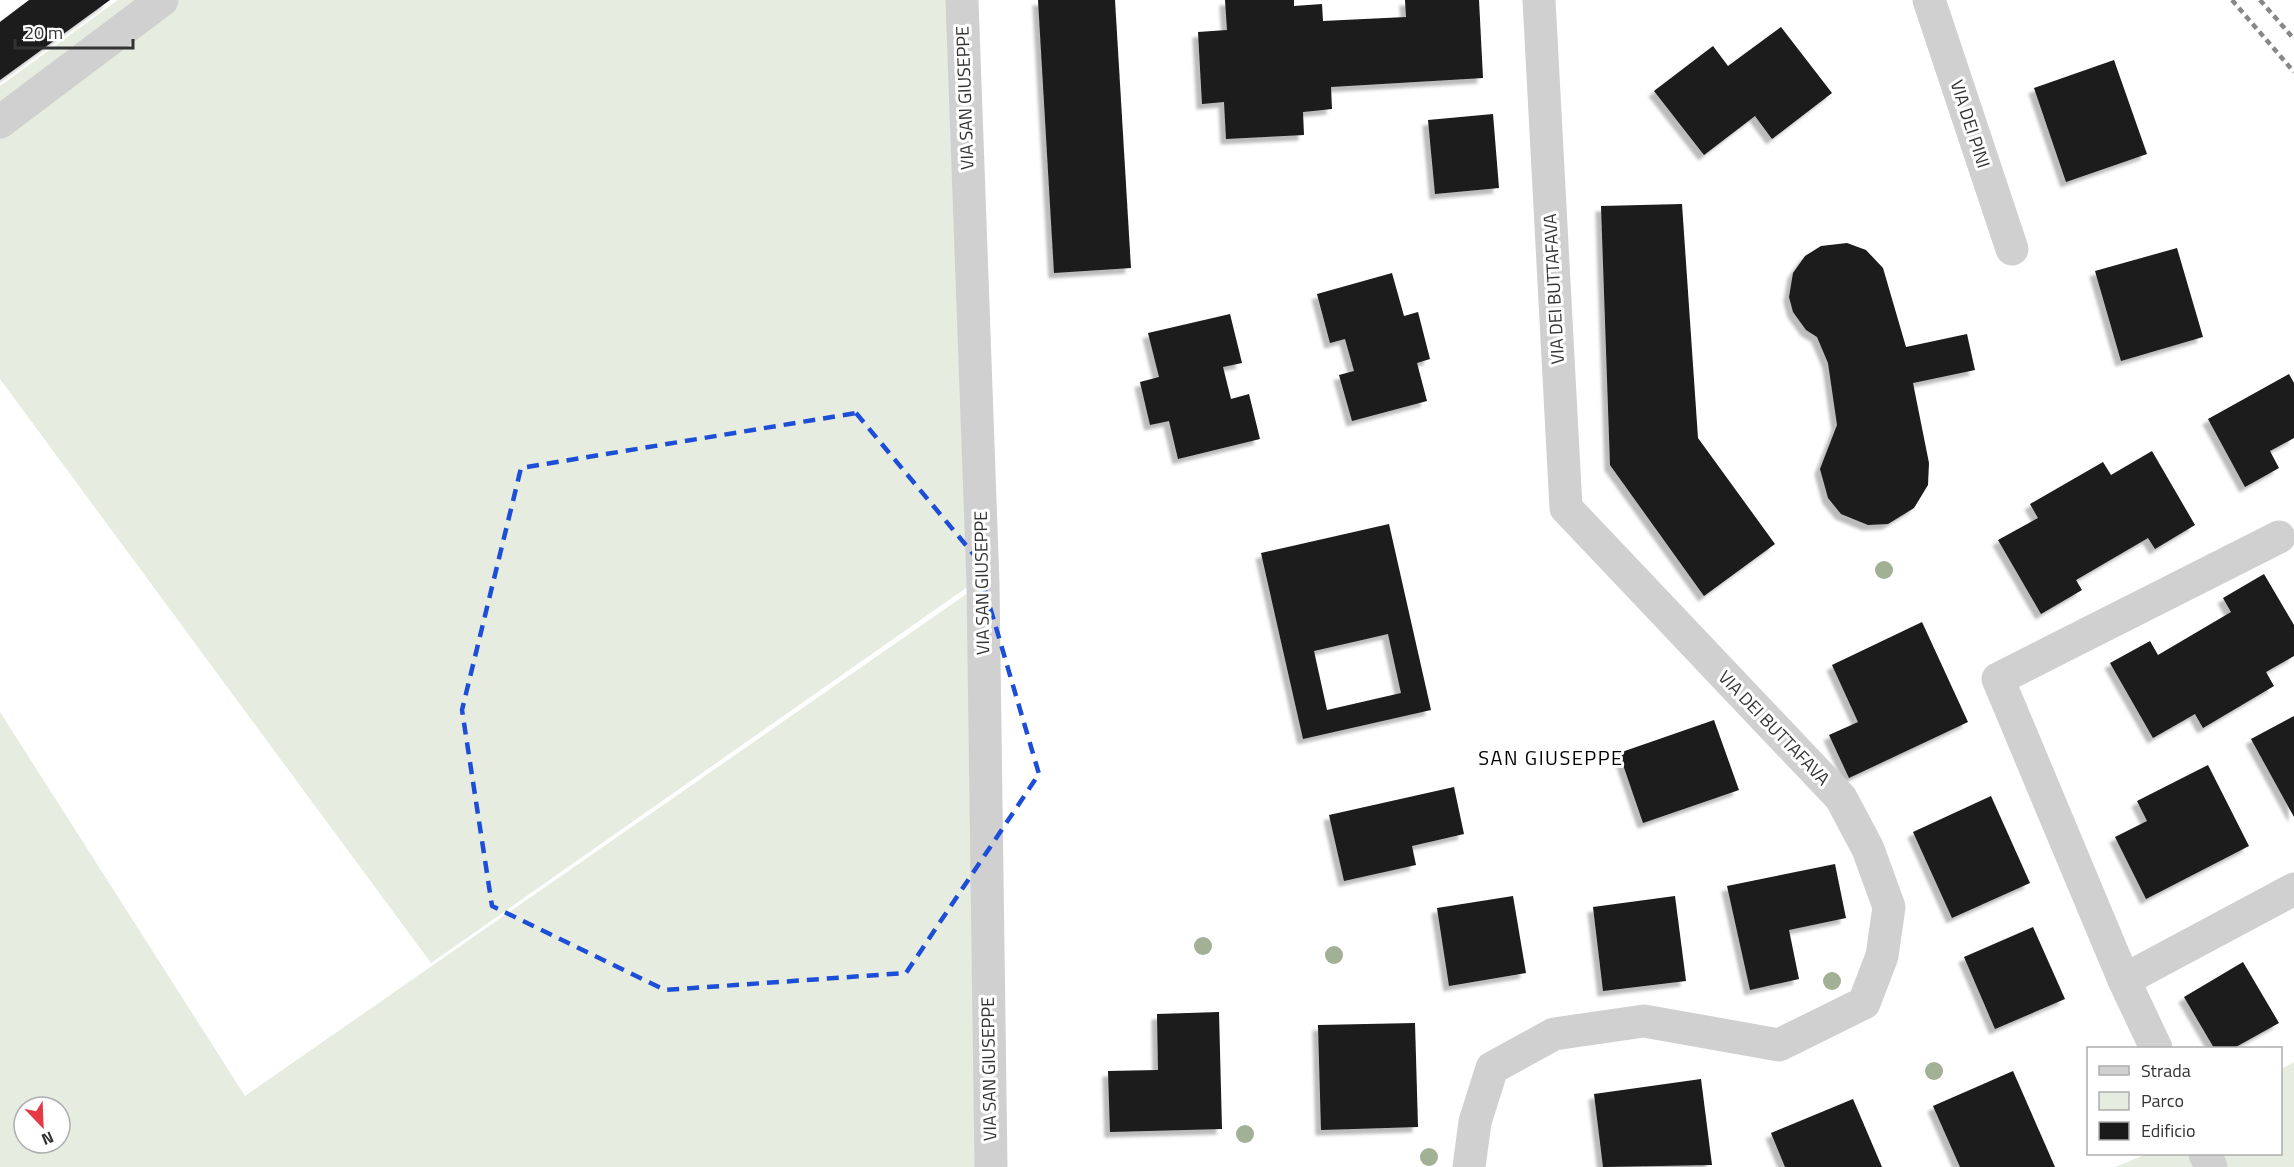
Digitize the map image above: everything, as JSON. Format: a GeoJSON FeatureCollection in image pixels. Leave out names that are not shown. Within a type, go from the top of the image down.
{"type":"FeatureCollection","features":[{"type":"Feature","properties":{"kind":"street"},"geometry":{"type":"LineString","coordinates":[[0,122],[162,0]]}},
{"type":"Feature","properties":{"kind":"street","name":"VIA SAN GIUSEPPE"},"geometry":{"type":"LineString","coordinates":[[962,0],[983,583],[992,1167]]}},
{"type":"Feature","properties":{"kind":"street","name":"VIA DEI BUTTAFAVA"},"geometry":{"type":"LineString","coordinates":[[1468,1167],[1475,1122],[1492,1068],[1554,1034],[1644,1021],[1779,1045],[1864,1003],[1882,956],[1889,907],[1868,849],[1841,798],[1566,508],[1539,0]]}},
{"type":"Feature","properties":{"kind":"street","name":"VIA DEI PINI"},"geometry":{"type":"LineString","coordinates":[[1929,0],[2012,249]]}},
{"type":"Feature","properties":{"kind":"street"},"geometry":{"type":"LineString","coordinates":[[2156,1047],[2124,980],[1998,679],[2278,537]]}},
{"type":"Feature","properties":{"kind":"street"},"geometry":{"type":"LineString","coordinates":[[2124,980],[2294,889]]}},
{"type":"Feature","properties":{"kind":"highlighted area"},"geometry":{"type":"Polygon","coordinates":[[[856,413],[975,556],[1039,774],[906,973],[665,990],[492,906],[462,710],[521,468],[856,413]]]}},
{"type":"Feature","properties":{"kind":"green space"},"geometry":{"type":"Polygon","coordinates":[[[118,0],[947,0],[976,581],[431,963],[0,379],[0,86],[118,0]]]}},
{"type":"Feature","properties":{"kind":"green space"},"geometry":{"type":"Polygon","coordinates":[[[978,586],[981,1167],[0,1167],[0,712],[245,1096],[978,586]]]}},
{"type":"Feature","properties":{"kind":"green space"},"geometry":{"type":"Polygon","coordinates":[[[2294,1062],[2294,1167],[2115,1167],[2145,1155],[2282,1155],[2282,1068],[2294,1062]]]}},
{"type":"Feature","properties":{"kind":"building"},"geometry":{"type":"Polygon","coordinates":[[[29,0],[110,0],[0,80],[0,22],[29,0]]]}},
{"type":"Feature","properties":{"kind":"building"},"geometry":{"type":"Polygon","coordinates":[[[1038,0],[1115,0],[1131,268],[1054,273],[1038,0]]]}},
{"type":"Feature","properties":{"kind":"building"},"geometry":{"type":"Polygon","coordinates":[[[1225,0],[1294,0],[1294,6],[1322,4],[1323,21],[1406,17],[1405,0],[1479,0],[1483,78],[1331,87],[1332,109],[1303,112],[1304,135],[1226,139],[1224,102],[1202,104],[1198,32],[1227,30],[1225,0]]]}},
{"type":"Feature","properties":{"kind":"building"},"geometry":{"type":"Polygon","coordinates":[[[1781,27],[1832,93],[1772,139],[1755,116],[1704,155],[1654,91],[1713,46],[1728,66],[1781,27]]]}},
{"type":"Feature","properties":{"kind":"building"},"geometry":{"type":"Polygon","coordinates":[[[2114,60],[2147,154],[2066,182],[2034,88],[2114,60]]]}},
{"type":"Feature","properties":{"kind":"building"},"geometry":{"type":"Polygon","coordinates":[[[1493,114],[1499,188],[1435,194],[1428,120],[1493,114]]]}},
{"type":"Feature","properties":{"kind":"building"},"geometry":{"type":"Polygon","coordinates":[[[1682,204],[1698,438],[1775,544],[1704,596],[1610,465],[1601,206],[1682,204]]]}},
{"type":"Feature","properties":{"kind":"building"},"geometry":{"type":"Polygon","coordinates":[[[1847,243],[1866,250],[1883,268],[1906,347],[1967,334],[1975,370],[1913,383],[1929,463],[1928,485],[1914,508],[1888,524],[1868,525],[1841,514],[1828,498],[1820,469],[1837,425],[1828,363],[1817,337],[1806,330],[1793,312],[1789,297],[1793,273],[1805,256],[1821,246],[1847,243]]]}},
{"type":"Feature","properties":{"kind":"building"},"geometry":{"type":"Polygon","coordinates":[[[2177,248],[2203,337],[2121,361],[2095,271],[2177,248]]]}},
{"type":"Feature","properties":{"kind":"building"},"geometry":{"type":"Polygon","coordinates":[[[1392,273],[1404,316],[1418,312],[1430,359],[1417,363],[1427,401],[1352,421],[1339,375],[1354,371],[1345,339],[1330,343],[1317,294],[1392,273]]]}},
{"type":"Feature","properties":{"kind":"building"},"geometry":{"type":"Polygon","coordinates":[[[1230,314],[1242,363],[1223,367],[1231,399],[1249,394],[1260,439],[1178,459],[1169,421],[1150,425],[1140,382],[1159,377],[1148,333],[1230,314]]]}},
{"type":"Feature","properties":{"kind":"building"},"geometry":{"type":"Polygon","coordinates":[[[2289,374],[2294,383],[2294,438],[2270,451],[2279,468],[2245,487],[2208,419],[2289,374]]]}},
{"type":"Feature","properties":{"kind":"building"},"geometry":{"type":"Polygon","coordinates":[[[2152,451],[2195,525],[2155,549],[2148,538],[2076,580],[2082,590],[2041,614],[1998,540],[2038,518],[2030,504],[2103,462],[2111,475],[2152,451]]]}},
{"type":"Feature","properties":{"kind":"building"},"geometry":{"type":"Polygon","coordinates":[[[1389,524],[1431,710],[1303,739],[1261,553],[1389,524]],[[1388,634],[1314,651],[1327,710],[1401,693],[1388,634]]]}},
{"type":"Feature","properties":{"kind":"building"},"geometry":{"type":"Polygon","coordinates":[[[2264,574],[2294,625],[2294,656],[2266,672],[2274,686],[2203,728],[2195,714],[2153,738],[2110,663],[2150,641],[2158,655],[2231,612],[2223,598],[2264,574]]]}},
{"type":"Feature","properties":{"kind":"building"},"geometry":{"type":"Polygon","coordinates":[[[1922,622],[1968,722],[1849,778],[1829,735],[1858,722],[1832,665],[1922,622]]]}},
{"type":"Feature","properties":{"kind":"building"},"geometry":{"type":"Polygon","coordinates":[[[2294,716],[2294,817],[2251,739],[2294,716]]]}},
{"type":"Feature","properties":{"kind":"building"},"geometry":{"type":"Polygon","coordinates":[[[1714,720],[1739,790],[1643,823],[1619,753],[1714,720]]]}},
{"type":"Feature","properties":{"kind":"building"},"geometry":{"type":"Polygon","coordinates":[[[2208,765],[2249,846],[2146,899],[2115,837],[2147,821],[2137,801],[2208,765]]]}},
{"type":"Feature","properties":{"kind":"building"},"geometry":{"type":"Polygon","coordinates":[[[1454,787],[1464,834],[1412,846],[1416,865],[1344,881],[1329,815],[1454,787]]]}},
{"type":"Feature","properties":{"kind":"building"},"geometry":{"type":"Polygon","coordinates":[[[1991,796],[2030,883],[1952,918],[1913,832],[1991,796]]]}},
{"type":"Feature","properties":{"kind":"building"},"geometry":{"type":"Polygon","coordinates":[[[1835,864],[1846,918],[1789,930],[1799,979],[1750,990],[1727,886],[1835,864]]]}},
{"type":"Feature","properties":{"kind":"building"},"geometry":{"type":"Polygon","coordinates":[[[1513,896],[1526,973],[1449,986],[1437,908],[1513,896]]]}},
{"type":"Feature","properties":{"kind":"building"},"geometry":{"type":"Polygon","coordinates":[[[1675,896],[1686,981],[1603,991],[1593,907],[1675,896]]]}},
{"type":"Feature","properties":{"kind":"building"},"geometry":{"type":"Polygon","coordinates":[[[2033,927],[2065,999],[1995,1029],[1964,957],[2033,927]]]}},
{"type":"Feature","properties":{"kind":"building"},"geometry":{"type":"Polygon","coordinates":[[[2243,962],[2279,1023],[2236,1047],[2213,1047],[2184,997],[2243,962]]]}},
{"type":"Feature","properties":{"kind":"building"},"geometry":{"type":"Polygon","coordinates":[[[1219,1012],[1222,1129],[1110,1132],[1108,1071],[1158,1070],[1157,1014],[1219,1012]]]}},
{"type":"Feature","properties":{"kind":"building"},"geometry":{"type":"Polygon","coordinates":[[[1415,1023],[1418,1127],[1321,1130],[1318,1025],[1415,1023]]]}},
{"type":"Feature","properties":{"kind":"building"},"geometry":{"type":"Polygon","coordinates":[[[2013,1071],[2055,1167],[1960,1167],[1933,1106],[2013,1071]]]}},
{"type":"Feature","properties":{"kind":"building"},"geometry":{"type":"Polygon","coordinates":[[[1701,1079],[1712,1165],[1603,1167],[1594,1094],[1701,1079]]]}},
{"type":"Feature","properties":{"kind":"building"},"geometry":{"type":"Polygon","coordinates":[[[1853,1099],[1882,1167],[1785,1167],[1771,1133],[1853,1099]]]}},
{"type":"Feature","properties":{"kind":"railway"},"geometry":{"type":"LineString","coordinates":[[2232,0],[2294,72]]}},
{"type":"Feature","properties":{"kind":"railway"},"geometry":{"type":"LineString","coordinates":[[2260,0],[2294,39]]}},
{"type":"Feature","properties":{"kind":"district","name":"SAN GIUSEPPE"},"geometry":{"type":"Point","coordinates":[1551,758]}}]}
